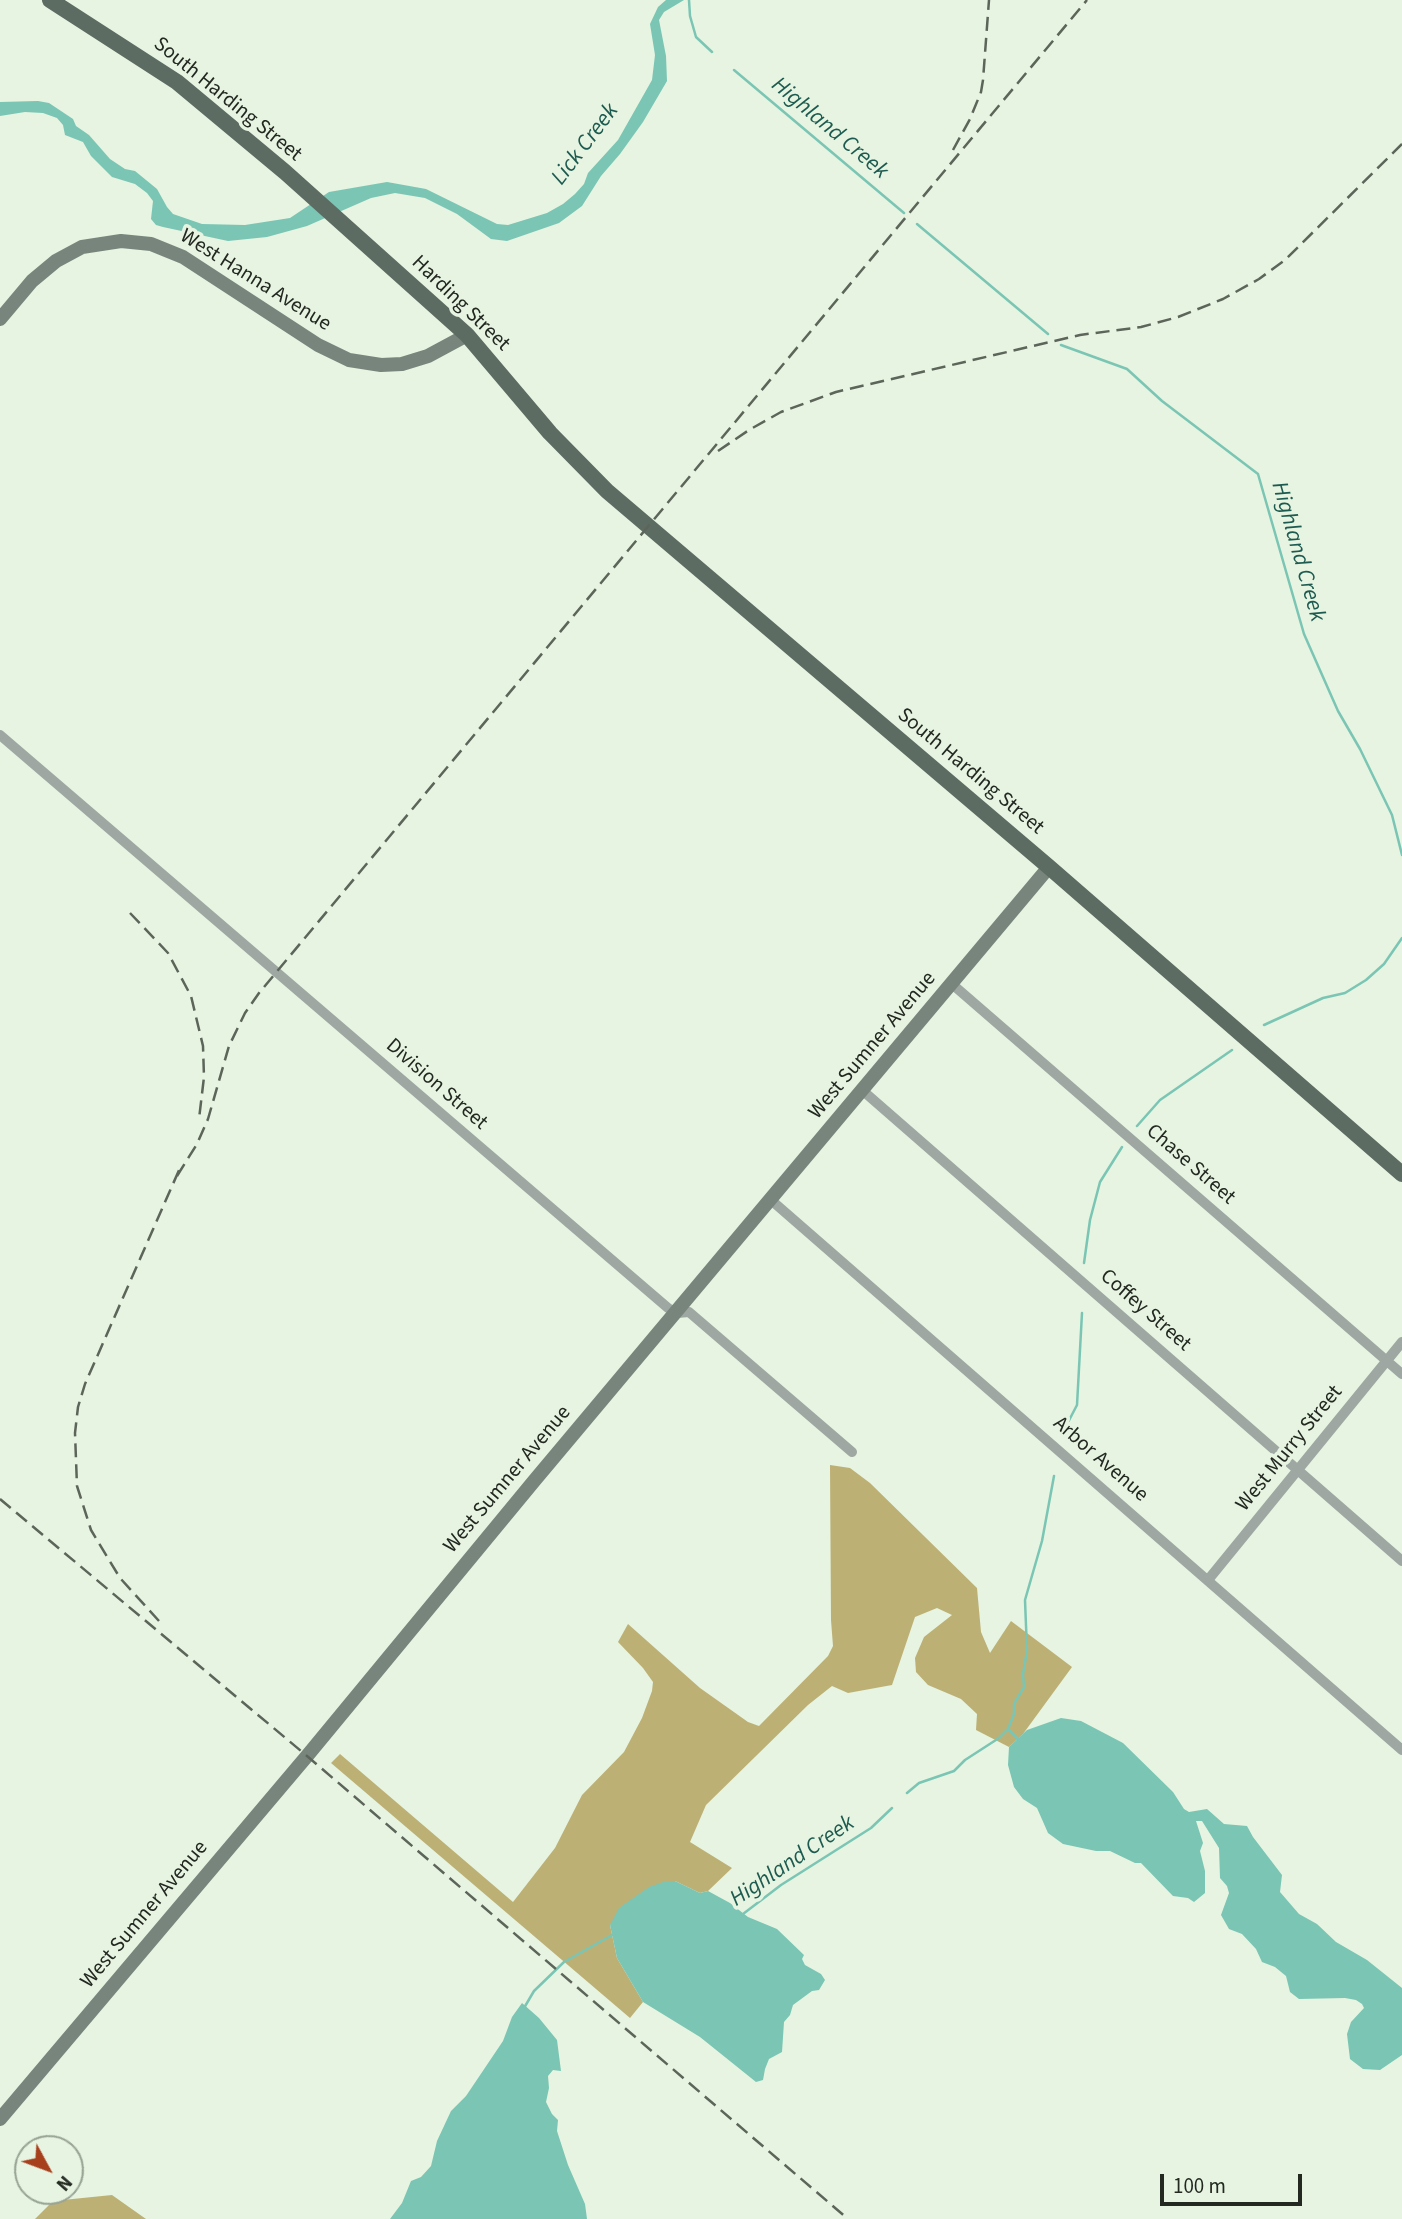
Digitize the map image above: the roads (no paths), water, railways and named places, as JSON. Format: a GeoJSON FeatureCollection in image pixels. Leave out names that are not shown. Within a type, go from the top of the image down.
{"type":"FeatureCollection","features":[{"type":"Feature","properties":{"kind":"main road","name":"South Harding Street"},"geometry":{"type":"LineString","coordinates":[[50,0],[177,82],[368,246]]}},
{"type":"Feature","properties":{"kind":"main road","name":"Harding Street"},"geometry":{"type":"LineString","coordinates":[[368,246],[467,335],[519,395]]}},
{"type":"Feature","properties":{"kind":"main road","name":"South Harding Street"},"geometry":{"type":"LineString","coordinates":[[519,395],[550,433],[607,491],[1049,867],[1402,1174]]}},
{"type":"Feature","properties":{"kind":"street","name":"West Hanna Avenue"},"geometry":{"type":"LineString","coordinates":[[0,319],[32,281],[51,264],[82,247],[121,241],[151,244],[176,253],[318,345],[349,360],[381,365],[402,364],[435,353],[467,335]]}},
{"type":"Feature","properties":{"kind":"street","name":"Division Street"},"geometry":{"type":"LineString","coordinates":[[0,735],[670,1310],[690,1312],[852,1452]]}},
{"type":"Feature","properties":{"kind":"street","name":"West Sumner Avenue"},"geometry":{"type":"LineString","coordinates":[[0,2119],[307,1756],[1049,867]]}},
{"type":"Feature","properties":{"kind":"street","name":"Chase Street"},"geometry":{"type":"LineString","coordinates":[[952,984],[1402,1374]]}},
{"type":"Feature","properties":{"kind":"street","name":"Coffey Street"},"geometry":{"type":"LineString","coordinates":[[862,1090],[1402,1561]]}},
{"type":"Feature","properties":{"kind":"street","name":"Arbor Avenue"},"geometry":{"type":"LineString","coordinates":[[771,1200],[1402,1750]]}},
{"type":"Feature","properties":{"kind":"street","name":"West Murry Street"},"geometry":{"type":"LineString","coordinates":[[1208,1580],[1402,1342]]}},
{"type":"Feature","properties":{"kind":"water","name":"Lick Creek"},"geometry":{"type":"Polygon","coordinates":[[[666,0],[684,0],[664,12],[659,20],[666,56],[667,81],[643,122],[601,176],[582,206],[559,223],[507,241],[491,239],[457,214],[425,198],[395,193],[371,198],[307,226],[267,237],[228,241],[163,227],[156,225],[151,219],[153,201],[147,193],[135,184],[112,177],[91,156],[83,142],[65,135],[63,125],[57,118],[43,113],[25,112],[0,116],[0,102],[49,103],[73,119],[76,126],[89,135],[110,159],[125,169],[135,171],[157,189],[173,214],[202,224],[245,225],[290,218],[329,192],[387,182],[426,189],[497,224],[508,225],[547,213],[563,204],[584,184],[588,173],[618,140],[652,80],[655,55],[650,24],[658,7],[666,0]]]}},
{"type":"Feature","properties":{"kind":"water"},"geometry":{"type":"Polygon","coordinates":[[[1061,1718],[1081,1721],[1123,1743],[1173,1792],[1189,1812],[1207,1809],[1224,1824],[1247,1826],[1282,1875],[1280,1892],[1299,1914],[1317,1924],[1336,1942],[1367,1960],[1402,1988],[1402,2055],[1380,2070],[1363,2069],[1350,2059],[1347,2034],[1351,2022],[1364,2008],[1362,2004],[1345,1998],[1299,1999],[1290,1992],[1286,1976],[1275,1967],[1262,1962],[1256,1949],[1242,1934],[1229,1929],[1221,1915],[1229,1893],[1220,1878],[1219,1848],[1202,1821],[1196,1821],[1203,1843],[1200,1851],[1205,1871],[1205,1893],[1194,1902],[1188,1898],[1173,1896],[1141,1863],[1135,1863],[1110,1851],[1063,1844],[1048,1833],[1037,1808],[1023,1799],[1014,1787],[1008,1765],[1009,1747],[1027,1730],[1061,1718]]]}},
{"type":"Feature","properties":{"kind":"water"},"geometry":{"type":"Polygon","coordinates":[[[675,1881],[700,1893],[708,1891],[748,1917],[777,1929],[804,1955],[802,1959],[805,1965],[821,1974],[825,1980],[819,1990],[812,1991],[793,2005],[784,2022],[782,2052],[769,2059],[763,2080],[756,2082],[700,2037],[643,2002],[617,1958],[610,1925],[619,1908],[649,1887],[675,1881]]]}},
{"type":"Feature","properties":{"kind":"water"},"geometry":{"type":"Polygon","coordinates":[[[522,2003],[557,2040],[561,2071],[553,2070],[548,2076],[546,2102],[558,2120],[557,2131],[585,2204],[587,2219],[390,2219],[402,2203],[411,2181],[421,2177],[431,2166],[437,2141],[451,2111],[466,2096],[503,2041],[512,2017],[522,2003]]]}},
{"type":"Feature","properties":{"kind":"waterway","name":"Highland Creek"},"geometry":{"type":"LineString","coordinates":[[689,0],[696,37],[712,52]]}},
{"type":"Feature","properties":{"kind":"waterway","name":"Highland Creek"},"geometry":{"type":"LineString","coordinates":[[734,70],[904,213]]}},
{"type":"Feature","properties":{"kind":"waterway","name":"Highland Creek"},"geometry":{"type":"LineString","coordinates":[[917,224],[1048,334]]}},
{"type":"Feature","properties":{"kind":"waterway","name":"Highland Creek"},"geometry":{"type":"LineString","coordinates":[[1061,345],[1127,369],[1162,401],[1258,474],[1304,634],[1338,711],[1392,815],[1402,855]]}},
{"type":"Feature","properties":{"kind":"waterway","name":"Highland Creek"},"geometry":{"type":"LineString","coordinates":[[1264,1025],[1323,998],[1345,993],[1366,980],[1384,964],[1402,938]]}},
{"type":"Feature","properties":{"kind":"waterway","name":"Highland Creek"},"geometry":{"type":"LineString","coordinates":[[1137,1126],[1160,1100],[1232,1050]]}},
{"type":"Feature","properties":{"kind":"waterway","name":"Highland Creek"},"geometry":{"type":"LineString","coordinates":[[1084,1263],[1090,1220],[1100,1182],[1122,1147]]}},
{"type":"Feature","properties":{"kind":"waterway","name":"Highland Creek"},"geometry":{"type":"LineString","coordinates":[[1064,1430],[1077,1405],[1082,1313]]}},
{"type":"Feature","properties":{"kind":"waterway","name":"Highland Creek"},"geometry":{"type":"LineString","coordinates":[[907,1793],[919,1783],[954,1771],[1008,1729],[1014,1714],[1014,1704],[1024,1687],[1027,1651],[1025,1600],[1042,1541],[1054,1476]]}},
{"type":"Feature","properties":{"kind":"waterway"},"geometry":{"type":"LineString","coordinates":[[1008,1729],[1018,1739]]}},
{"type":"Feature","properties":{"kind":"waterway","name":"Highland Creek"},"geometry":{"type":"LineString","coordinates":[[743,1914],[781,1885],[871,1828],[892,1808]]}},
{"type":"Feature","properties":{"kind":"waterway","name":"Highland Creek"},"geometry":{"type":"LineString","coordinates":[[524,2008],[534,1991],[564,1962],[614,1934]]}},
{"type":"Feature","properties":{"kind":"railway"},"geometry":{"type":"LineString","coordinates":[[953,150],[981,92],[989,0]]}},
{"type":"Feature","properties":{"kind":"railway"},"geometry":{"type":"LineString","coordinates":[[177,1176],[197,1144],[208,1119],[229,1046],[245,1013],[259,993],[1087,0]]}},
{"type":"Feature","properties":{"kind":"railway"},"geometry":{"type":"LineString","coordinates":[[718,451],[781,412],[836,392],[1080,335],[1141,327],[1178,317],[1223,299],[1259,279],[1285,260],[1402,144]]}},
{"type":"Feature","properties":{"kind":"railway"},"geometry":{"type":"LineString","coordinates":[[130,913],[168,953],[191,996],[203,1046],[204,1077],[199,1119]]}},
{"type":"Feature","properties":{"kind":"railway"},"geometry":{"type":"LineString","coordinates":[[159,1621],[120,1578],[91,1530],[77,1486],[75,1433],[78,1407],[85,1384],[180,1168]]}},
{"type":"Feature","properties":{"kind":"railway"},"geometry":{"type":"LineString","coordinates":[[0,1499],[307,1756],[848,2219]]}}]}
